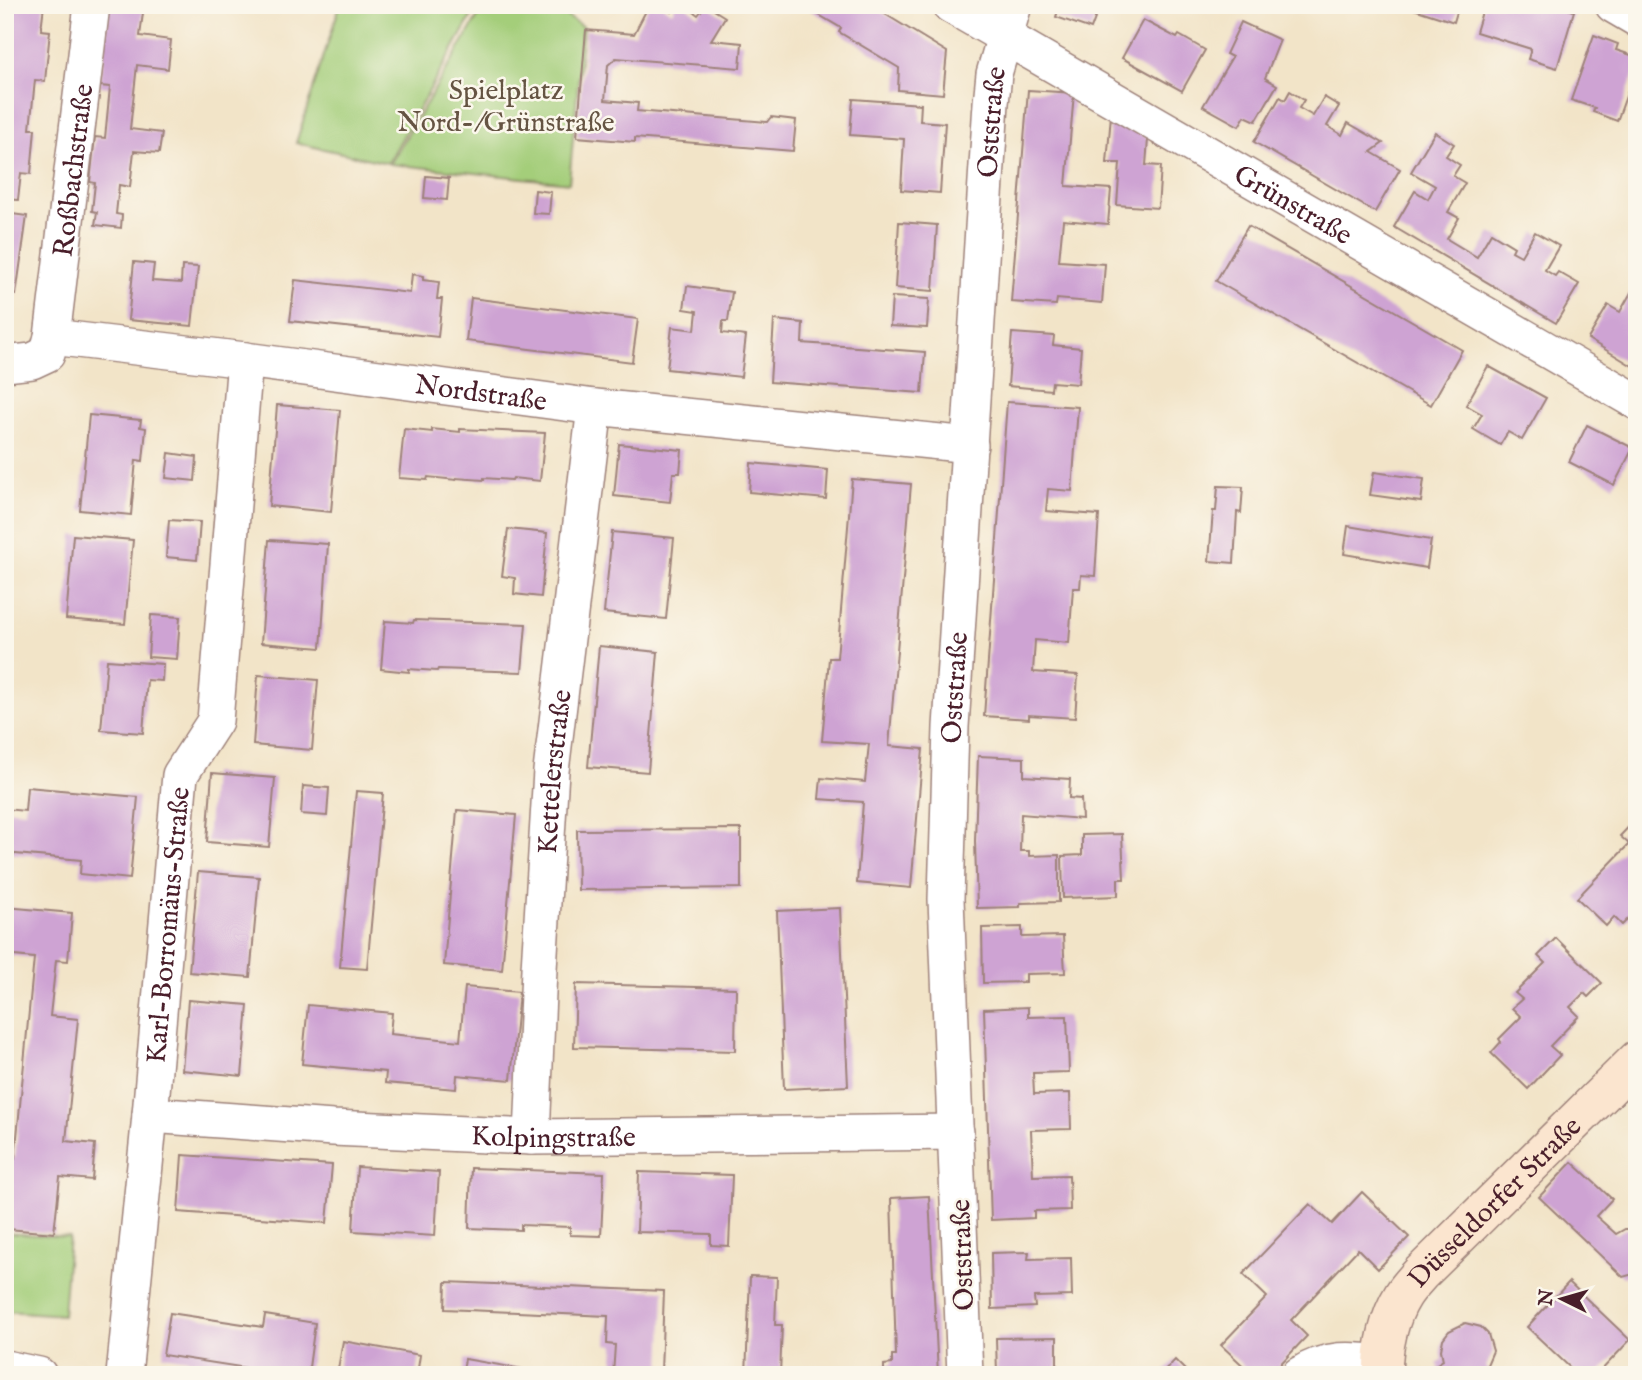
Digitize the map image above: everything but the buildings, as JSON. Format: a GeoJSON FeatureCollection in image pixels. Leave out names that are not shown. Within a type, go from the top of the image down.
{"type":"FeatureCollection","features":[{"type":"Feature","properties":{"kind":"main road","name":"Düsseldorfer Straße"},"geometry":{"type":"LineString","coordinates":[[1383,1369],[1389,1326],[1403,1295],[1421,1273],[1637,1060]]}},
{"type":"Feature","properties":{"kind":"street","name":"Roßbachstraße"},"geometry":{"type":"LineString","coordinates":[[52,337],[92,5]]}},
{"type":"Feature","properties":{"kind":"street","name":"Grünstraße"},"geometry":{"type":"LineString","coordinates":[[950,5],[1009,21],[1637,402]]}},
{"type":"Feature","properties":{"kind":"street"},"geometry":{"type":"LineString","coordinates":[[1613,5],[1637,19]]}},
{"type":"Feature","properties":{"kind":"street","name":"Oststraße"},"geometry":{"type":"LineString","coordinates":[[965,1375],[946,899],[951,727],[991,103],[994,74],[1009,21]]}},
{"type":"Feature","properties":{"kind":"street","name":"Nordstraße"},"geometry":{"type":"LineString","coordinates":[[52,337],[594,407],[970,445]]}},
{"type":"Feature","properties":{"kind":"street"},"geometry":{"type":"LineString","coordinates":[[5,364],[32,361],[47,354],[52,337]]}},
{"type":"Feature","properties":{"kind":"street","name":"Karl-Borromäus-Straße"},"geometry":{"type":"LineString","coordinates":[[124,1375],[180,775],[215,721],[245,360]]}},
{"type":"Feature","properties":{"kind":"street","name":"Kettelerstraße"},"geometry":{"type":"LineString","coordinates":[[532,1137],[538,969],[551,771],[594,407]]}},
{"type":"Feature","properties":{"kind":"street","name":"Kolpingstraße"},"geometry":{"type":"LineString","coordinates":[[150,1115],[333,1128],[532,1137],[956,1132]]}},
{"type":"Feature","properties":{"kind":"street","name":"Düsseldorfer Straße"},"geometry":{"type":"LineString","coordinates":[[1299,1375],[1315,1364],[1349,1359],[1383,1369]]}},
{"type":"Feature","properties":{"kind":"street"},"geometry":{"type":"LineString","coordinates":[[5,1368],[39,1375]]}},
{"type":"Feature","properties":{"kind":"green space"},"geometry":{"type":"Polygon","coordinates":[[[340,5],[478,5],[388,163],[296,143],[340,5]]]}},
{"type":"Feature","properties":{"kind":"green space","name":"Spielplatz Nord-/Grünstraße"},"geometry":{"type":"Polygon","coordinates":[[[485,5],[550,5],[583,27],[569,183],[390,164],[485,5]]]}},
{"type":"Feature","properties":{"kind":"green space"},"geometry":{"type":"Polygon","coordinates":[[[5,1233],[69,1237],[63,1315],[5,1311],[5,1233]]]}}]}
